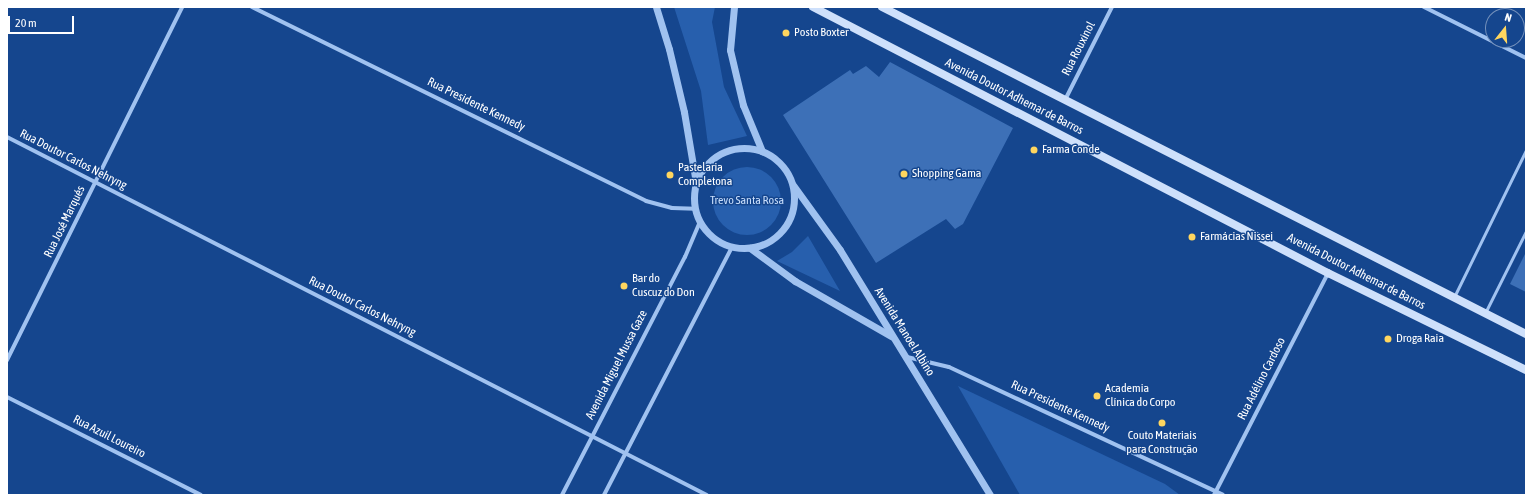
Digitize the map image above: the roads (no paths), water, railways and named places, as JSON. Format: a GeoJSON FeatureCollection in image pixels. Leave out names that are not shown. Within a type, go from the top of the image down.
{"type":"FeatureCollection","features":[{"type":"Feature","properties":{"kind":"main road","name":"Avenida Doutor Adhemar de Barros"},"geometry":{"type":"LineString","coordinates":[[813,7],[1328,273],[1526,370]]}},
{"type":"Feature","properties":{"kind":"main road","name":"Avenida Doutor Adhemar de Barros"},"geometry":{"type":"LineString","coordinates":[[882,7],[1526,334]]}},
{"type":"Feature","properties":{"kind":"street","name":"Rua José Marqués"},"geometry":{"type":"LineString","coordinates":[[7,360],[182,7]]}},
{"type":"Feature","properties":{"kind":"street","name":"Rua Presidente Kennedy"},"geometry":{"type":"LineString","coordinates":[[252,7],[646,201],[672,208],[695,209]]}},
{"type":"Feature","properties":{"kind":"street"},"geometry":{"type":"LineString","coordinates":[[656,7],[669,49],[684,112],[696,183],[695,209],[700,222],[713,238],[732,247],[750,248],[770,241],[786,226],[795,199],[793,185],[776,160],[762,151],[746,148],[730,150],[715,157],[703,168],[696,183]]}},
{"type":"Feature","properties":{"kind":"street"},"geometry":{"type":"LineString","coordinates":[[734,7],[730,50],[743,105],[762,151]]}},
{"type":"Feature","properties":{"kind":"street","name":"Rua Rouxinol"},"geometry":{"type":"LineString","coordinates":[[1065,100],[1112,7]]}},
{"type":"Feature","properties":{"kind":"street"},"geometry":{"type":"LineString","coordinates":[[1424,7],[1526,58]]}},
{"type":"Feature","properties":{"kind":"street","name":"Rua Doutor Carlos Nehryng"},"geometry":{"type":"LineString","coordinates":[[7,137],[707,495]]}},
{"type":"Feature","properties":{"kind":"street","name":"Avenida Manoel Albino"},"geometry":{"type":"LineString","coordinates":[[793,185],[840,250],[892,337],[907,357],[990,495]]}},
{"type":"Feature","properties":{"kind":"street","name":"Avenida Miguel Mussa Gaze"},"geometry":{"type":"LineString","coordinates":[[562,495],[685,257],[700,222]]}},
{"type":"Feature","properties":{"kind":"street"},"geometry":{"type":"LineString","coordinates":[[604,495],[732,247]]}},
{"type":"Feature","properties":{"kind":"street"},"geometry":{"type":"LineString","coordinates":[[750,248],[795,281],[892,337]]}},
{"type":"Feature","properties":{"kind":"street","name":"Rua Adélino Cardoso"},"geometry":{"type":"LineString","coordinates":[[1215,493],[1328,273]]}},
{"type":"Feature","properties":{"kind":"street","name":"Rua Presidente Kennedy"},"geometry":{"type":"LineString","coordinates":[[907,357],[949,367],[1215,493],[1223,495]]}},
{"type":"Feature","properties":{"kind":"street","name":"Rua Azuil Loureiro"},"geometry":{"type":"LineString","coordinates":[[7,397],[201,495]]}},
{"type":"Feature","properties":{"kind":"lane"},"geometry":{"type":"LineString","coordinates":[[1454,297],[1526,150]]}},
{"type":"Feature","properties":{"kind":"lane"},"geometry":{"type":"LineString","coordinates":[[1485,313],[1526,230]]}},
{"type":"Feature","properties":{"kind":"place","name":"Posto Boxter"},"geometry":{"type":"Point","coordinates":[786,33]}},
{"type":"Feature","properties":{"kind":"place","name":"Farma Conde"},"geometry":{"type":"Point","coordinates":[1034,150]}},
{"type":"Feature","properties":{"kind":"place","name":"Shopping Gama"},"geometry":{"type":"Point","coordinates":[904,174]}},
{"type":"Feature","properties":{"kind":"place","name":"Pastelaria Completona"},"geometry":{"type":"Point","coordinates":[670,175]}},
{"type":"Feature","properties":{"kind":"place","name":"Farmácias Nissei"},"geometry":{"type":"Point","coordinates":[1192,237]}},
{"type":"Feature","properties":{"kind":"place","name":"Bar do Cuscuz do Don"},"geometry":{"type":"Point","coordinates":[624,286]}},
{"type":"Feature","properties":{"kind":"place","name":"Droga Raia"},"geometry":{"type":"Point","coordinates":[1388,339]}},
{"type":"Feature","properties":{"kind":"place","name":"Academia Clínica do Corpo"},"geometry":{"type":"Point","coordinates":[1097,396]}},
{"type":"Feature","properties":{"kind":"place","name":"Couto Materiais para Construção"},"geometry":{"type":"Point","coordinates":[1162,423]}},
{"type":"Feature","properties":{"kind":"park label","name":"Trevo Santa Rosa"},"geometry":{"type":"Point","coordinates":[747,201]}}]}
